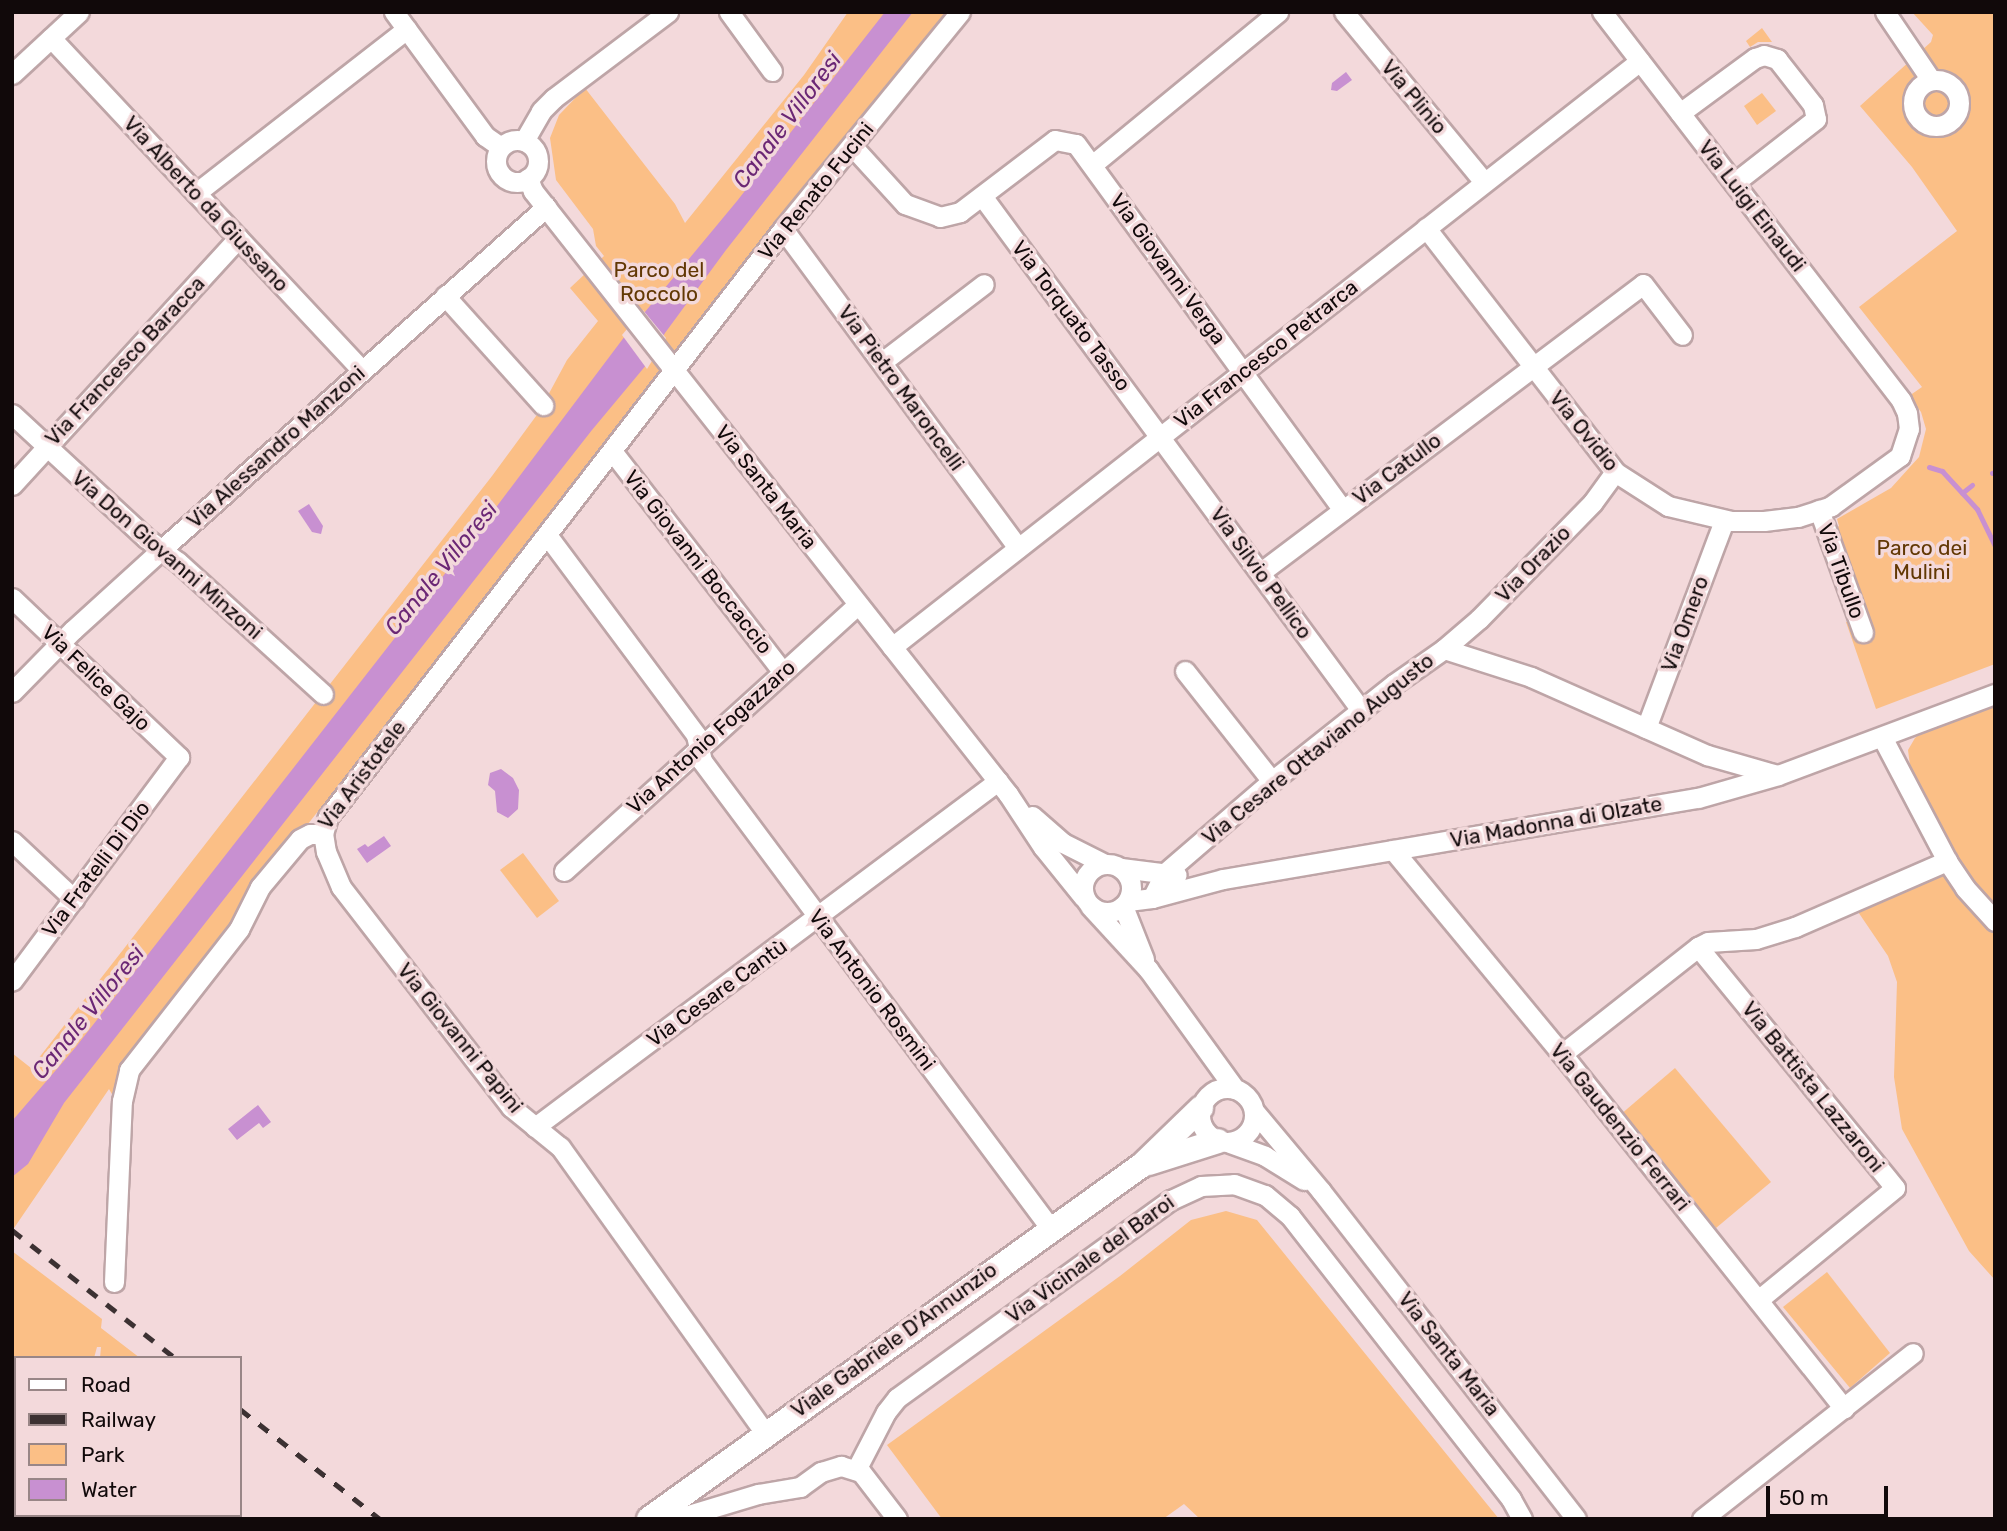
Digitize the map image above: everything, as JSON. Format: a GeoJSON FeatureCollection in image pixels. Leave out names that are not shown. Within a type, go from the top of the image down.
{"type":"FeatureCollection","features":[{"type":"Feature","properties":{"kind":"main road","name":"Viale Gabriele D'Annunzio"},"geometry":{"type":"LineString","coordinates":[[649,1519],[765,1433],[1142,1165],[1205,1101]]}},
{"type":"Feature","properties":{"kind":"main road","name":"Viale Gabriele D'Annunzio"},"geometry":{"type":"LineString","coordinates":[[1142,1165],[1224,1142]]}},
{"type":"Feature","properties":{"kind":"street"},"geometry":{"type":"LineString","coordinates":[[12,74],[79,12]]}},
{"type":"Feature","properties":{"kind":"street"},"geometry":{"type":"LineString","coordinates":[[394,12],[485,135],[501,147]]}},
{"type":"Feature","properties":{"kind":"street"},"geometry":{"type":"LineString","coordinates":[[524,141],[541,111],[554,98],[668,12]]}},
{"type":"Feature","properties":{"kind":"street"},"geometry":{"type":"LineString","coordinates":[[729,12],[772,71]]}},
{"type":"Feature","properties":{"kind":"street","name":"Via Renato Fucini"},"geometry":{"type":"LineString","coordinates":[[670,365],[960,12]]}},
{"type":"Feature","properties":{"kind":"street"},"geometry":{"type":"LineString","coordinates":[[852,146],[905,204],[922,212],[950,216],[982,196],[1055,141],[1066,140],[1076,144],[1091,165],[1278,12]]}},
{"type":"Feature","properties":{"kind":"street","name":"Via Plinio"},"geometry":{"type":"LineString","coordinates":[[1344,12],[1485,183]]}},
{"type":"Feature","properties":{"kind":"street","name":"Via Luigi Einaudi"},"geometry":{"type":"LineString","coordinates":[[1602,12],[1901,400]]}},
{"type":"Feature","properties":{"kind":"street"},"geometry":{"type":"LineString","coordinates":[[1885,12],[1931,80]]}},
{"type":"Feature","properties":{"kind":"street"},"geometry":{"type":"LineString","coordinates":[[195,193],[407,29]]}},
{"type":"Feature","properties":{"kind":"street","name":"Via Alberto da Giussano"},"geometry":{"type":"LineString","coordinates":[[51,38],[362,370]]}},
{"type":"Feature","properties":{"kind":"street"},"geometry":{"type":"LineString","coordinates":[[1680,113],[1755,58],[1764,55],[1777,59],[1812,105],[1816,119],[1734,183]]}},
{"type":"Feature","properties":{"kind":"street","name":"Via Francesco Petrarca"},"geometry":{"type":"LineString","coordinates":[[892,647],[1640,61]]}},
{"type":"Feature","properties":{"kind":"street"},"geometry":{"type":"LineString","coordinates":[[510,141],[524,141],[537,157],[535,171],[528,178],[514,182],[500,173],[496,160],[501,147],[510,141]]}},
{"type":"Feature","properties":{"kind":"street","name":"Via Giovanni Verga"},"geometry":{"type":"LineString","coordinates":[[1091,165],[1343,510]]}},
{"type":"Feature","properties":{"kind":"street","name":"Via Santa Maria"},"geometry":{"type":"LineString","coordinates":[[528,178],[546,207],[630,315],[1003,788],[1043,847],[1087,902],[1148,969],[1235,1089],[1244,1094],[1255,1112],[1321,1191],[1576,1519]]}},
{"type":"Feature","properties":{"kind":"street","name":"Via Torquato Tasso"},"geometry":{"type":"LineString","coordinates":[[982,196],[1161,436]]}},
{"type":"Feature","properties":{"kind":"street","name":"Via Alessandro Manzoni"},"geometry":{"type":"LineString","coordinates":[[12,692],[60,643],[161,550],[546,207]]}},
{"type":"Feature","properties":{"kind":"street","name":"Via Ovidio"},"geometry":{"type":"LineString","coordinates":[[1426,228],[1615,472],[1668,506],[1724,520],[1764,521],[1798,517],[1831,506],[1900,456],[1909,429],[1908,413],[1901,400]]}},
{"type":"Feature","properties":{"kind":"street","name":"Via Pietro Maroncelli"},"geometry":{"type":"LineString","coordinates":[[783,229],[1018,548]]}},
{"type":"Feature","properties":{"kind":"street","name":"Via Francesco Baracca"},"geometry":{"type":"LineString","coordinates":[[12,485],[238,239]]}},
{"type":"Feature","properties":{"kind":"street"},"geometry":{"type":"LineString","coordinates":[[882,362],[984,284]]}},
{"type":"Feature","properties":{"kind":"street","name":"Via Catullo"},"geometry":{"type":"LineString","coordinates":[[1261,572],[1643,284],[1682,335]]}},
{"type":"Feature","properties":{"kind":"street"},"geometry":{"type":"LineString","coordinates":[[445,296],[543,404]]}},
{"type":"Feature","properties":{"kind":"street","name":"Via Aristotele"},"geometry":{"type":"LineString","coordinates":[[114,1282],[122,1101],[129,1070],[239,929],[260,887],[300,839],[310,834],[323,834],[328,817],[612,451],[670,365]]}},
{"type":"Feature","properties":{"kind":"street","name":"Via Don Giovanni Minzoni"},"geometry":{"type":"LineString","coordinates":[[12,414],[323,694]]}},
{"type":"Feature","properties":{"kind":"street","name":"Via Silvio Pellico"},"geometry":{"type":"LineString","coordinates":[[1161,436],[1361,710]]}},
{"type":"Feature","properties":{"kind":"street","name":"Via Giovanni Boccaccio"},"geometry":{"type":"LineString","coordinates":[[612,451],[783,672]]}},
{"type":"Feature","properties":{"kind":"street","name":"Via Orazio"},"geometry":{"type":"LineString","coordinates":[[1444,649],[1479,619],[1593,502],[1615,472]]}},
{"type":"Feature","properties":{"kind":"street","name":"Via Tibullo"},"geometry":{"type":"LineString","coordinates":[[1819,510],[1863,632]]}},
{"type":"Feature","properties":{"kind":"street","name":"Via Omero"},"geometry":{"type":"LineString","coordinates":[[1646,728],[1724,520]]}},
{"type":"Feature","properties":{"kind":"street","name":"Via Antonio Rosmini"},"geometry":{"type":"LineString","coordinates":[[547,535],[696,735],[702,761],[1051,1229]]}},
{"type":"Feature","properties":{"kind":"street","name":"Via Felice Gajo"},"geometry":{"type":"LineString","coordinates":[[12,598],[179,757]]}},
{"type":"Feature","properties":{"kind":"street","name":"Via Antonio Fogazzaro"},"geometry":{"type":"LineString","coordinates":[[564,871],[858,604]]}},
{"type":"Feature","properties":{"kind":"street","name":"Via Cesare Ottaviano Augusto"},"geometry":{"type":"LineString","coordinates":[[1152,898],[1165,873],[1272,781],[1361,710],[1444,649],[1531,677],[1707,755],[1778,775]]}},
{"type":"Feature","properties":{"kind":"street"},"geometry":{"type":"LineString","coordinates":[[1185,671],[1272,781]]}},
{"type":"Feature","properties":{"kind":"street","name":"Via Madonna di Olzate"},"geometry":{"type":"LineString","coordinates":[[1125,903],[1223,878],[1698,798],[1778,775],[1995,694]]}},
{"type":"Feature","properties":{"kind":"street"},"geometry":{"type":"LineString","coordinates":[[1882,737],[1947,861],[1965,888],[1995,921]]}},
{"type":"Feature","properties":{"kind":"street","name":"Via Fratelli Di Dio"},"geometry":{"type":"LineString","coordinates":[[12,981],[179,757]]}},
{"type":"Feature","properties":{"kind":"street","name":"Via Santa Maria"},"geometry":{"type":"LineString","coordinates":[[1003,788],[1063,843],[1112,865],[1131,883],[1125,903],[1148,969]]}},
{"type":"Feature","properties":{"kind":"street","name":"Via Cesare Cantù"},"geometry":{"type":"LineString","coordinates":[[535,1127],[819,918],[1003,788]]}},
{"type":"Feature","properties":{"kind":"street","name":"Via Giovanni Papini"},"geometry":{"type":"LineString","coordinates":[[323,834],[326,852],[341,887],[511,1107],[560,1147],[765,1433]]}},
{"type":"Feature","properties":{"kind":"street"},"geometry":{"type":"LineString","coordinates":[[12,841],[74,899]]}},
{"type":"Feature","properties":{"kind":"street","name":"Via Gaudenzio Ferrari"},"geometry":{"type":"LineString","coordinates":[[1393,850],[1562,1054],[1844,1408]]}},
{"type":"Feature","properties":{"kind":"street"},"geometry":{"type":"LineString","coordinates":[[1562,1054],[1698,947],[1708,943],[1756,939],[1795,928],[1947,861]]}},
{"type":"Feature","properties":{"kind":"street"},"geometry":{"type":"LineString","coordinates":[[1112,865],[1087,872],[1083,880],[1087,902],[1107,912],[1125,903]]}},
{"type":"Feature","properties":{"kind":"street","name":"Via Madonna di Olzate"},"geometry":{"type":"LineString","coordinates":[[1112,865],[1223,878]]}},
{"type":"Feature","properties":{"kind":"street","name":"Via Battista Lazzaroni"},"geometry":{"type":"LineString","coordinates":[[1698,947],[1895,1188],[1758,1300]]}},
{"type":"Feature","properties":{"kind":"street","name":"Via Santa Maria"},"geometry":{"type":"LineString","coordinates":[[1199,1038],[1205,1101],[1203,1128],[1224,1142],[1265,1156],[1321,1191]]}},
{"type":"Feature","properties":{"kind":"street"},"geometry":{"type":"LineString","coordinates":[[1205,1101],[1217,1090],[1235,1089]]}},
{"type":"Feature","properties":{"kind":"street"},"geometry":{"type":"LineString","coordinates":[[1224,1142],[1249,1132],[1255,1112]]}},
{"type":"Feature","properties":{"kind":"street","name":"Via Vicinale del Baroi"},"geometry":{"type":"LineString","coordinates":[[856,1470],[886,1412],[897,1398],[1171,1200],[1201,1186],[1234,1184],[1265,1195],[1290,1216],[1511,1499],[1522,1519]]}},
{"type":"Feature","properties":{"kind":"street"},"geometry":{"type":"LineString","coordinates":[[1702,1519],[1913,1353]]}},
{"type":"Feature","properties":{"kind":"street"},"geometry":{"type":"LineString","coordinates":[[675,1519],[758,1494],[800,1487],[831,1467],[841,1466],[856,1470],[868,1479],[897,1519]]}},
{"type":"Feature","properties":{"kind":"green space","name":"Parco del Roccolo"},"geometry":{"type":"Polygon","coordinates":[[[848,12],[952,12],[273,868],[117,1103],[109,1089],[12,1231],[12,1053],[31,1068],[492,476],[539,412],[567,360],[598,321],[570,288],[604,256],[596,246],[593,229],[556,180],[550,138],[559,115],[585,88],[675,204],[685,223],[804,75],[848,12]]]}},
{"type":"Feature","properties":{"kind":"green space","name":"Parco dei Mulini"},"geometry":{"type":"Polygon","coordinates":[[[1912,12],[1995,12],[1995,664],[1876,709],[1846,622],[1865,618],[1835,529],[1839,526],[1837,519],[1891,488],[1919,457],[1926,429],[1921,412],[1909,396],[1922,387],[1859,307],[1957,231],[1912,167],[1860,106],[1931,42],[1933,35],[1912,12]]]}},
{"type":"Feature","properties":{"kind":"green space"},"geometry":{"type":"Polygon","coordinates":[[[1762,28],[1772,42],[1758,42],[1750,47],[1746,41],[1762,28]]]}},
{"type":"Feature","properties":{"kind":"green space"},"geometry":{"type":"Polygon","coordinates":[[[1762,93],[1776,111],[1757,125],[1744,106],[1762,93]]]}},
{"type":"Feature","properties":{"kind":"green space"},"geometry":{"type":"Polygon","coordinates":[[[1995,700],[1995,1280],[1969,1251],[1902,1129],[1894,1077],[1897,982],[1888,956],[1850,900],[1950,851],[1911,773],[1908,750],[1915,738],[1930,725],[1995,700]]]}},
{"type":"Feature","properties":{"kind":"green space"},"geometry":{"type":"Polygon","coordinates":[[[523,853],[559,901],[537,918],[500,870],[523,853]]]}},
{"type":"Feature","properties":{"kind":"green space"},"geometry":{"type":"Polygon","coordinates":[[[1675,1068],[1771,1182],[1716,1228],[1620,1115],[1675,1068]]]}},
{"type":"Feature","properties":{"kind":"green space"},"geometry":{"type":"Polygon","coordinates":[[[1226,1211],[1257,1220],[1499,1519],[1200,1519],[1184,1504],[1163,1519],[942,1519],[887,1445],[1120,1276],[1191,1220],[1226,1211]]]}},
{"type":"Feature","properties":{"kind":"green space"},"geometry":{"type":"Polygon","coordinates":[[[12,1251],[102,1319],[101,1328],[137,1356],[100,1356],[101,1347],[97,1347],[95,1356],[14,1356],[14,1482],[12,1251]]]}},
{"type":"Feature","properties":{"kind":"green space"},"geometry":{"type":"Polygon","coordinates":[[[1827,1272],[1890,1353],[1850,1388],[1783,1307],[1827,1272]]]}},
{"type":"Feature","properties":{"kind":"water"},"geometry":{"type":"Polygon","coordinates":[[[885,12],[913,12],[726,250],[665,333],[647,364],[592,430],[64,1103],[28,1164],[12,1177],[12,1121],[75,1048],[479,530],[625,336],[737,201],[885,12]]]}},
{"type":"Feature","properties":{"kind":"water"},"geometry":{"type":"Polygon","coordinates":[[[1346,72],[1352,80],[1337,91],[1331,90],[1332,83],[1346,72]]]}},
{"type":"Feature","properties":{"kind":"water"},"geometry":{"type":"Polygon","coordinates":[[[309,504],[323,526],[321,534],[312,532],[298,511],[309,504]]]}},
{"type":"Feature","properties":{"kind":"water"},"geometry":{"type":"Polygon","coordinates":[[[501,769],[513,778],[519,790],[518,809],[508,818],[497,812],[495,791],[488,785],[490,773],[501,769]]]}},
{"type":"Feature","properties":{"kind":"water"},"geometry":{"type":"Polygon","coordinates":[[[384,836],[391,846],[367,863],[357,849],[365,844],[368,847],[384,836]]]}},
{"type":"Feature","properties":{"kind":"water"},"geometry":{"type":"Polygon","coordinates":[[[258,1105],[271,1122],[263,1128],[259,1123],[237,1140],[228,1129],[258,1105]]]}},
{"type":"Feature","properties":{"kind":"pier"},"geometry":{"type":"Polygon","coordinates":[[[643,310],[666,338],[647,369],[622,335],[643,310]]]}},
{"type":"Feature","properties":{"kind":"waterway"},"geometry":{"type":"LineString","coordinates":[[1929,467],[1942,471],[1977,509],[1995,546]]}},
{"type":"Feature","properties":{"kind":"waterway"},"geometry":{"type":"LineString","coordinates":[[1962,493],[1972,485]]}},
{"type":"Feature","properties":{"kind":"railway"},"geometry":{"type":"LineString","coordinates":[[12,1230],[172,1356]]}},
{"type":"Feature","properties":{"kind":"railway"},"geometry":{"type":"LineString","coordinates":[[242,1411],[380,1519]]}},
{"type":"Feature","properties":{"kind":"water label","name":"Canale Villoresi"},"geometry":{"type":"Point","coordinates":[787,120]}},
{"type":"Feature","properties":{"kind":"water label","name":"Canale Villoresi"},"geometry":{"type":"Point","coordinates":[441,568]}},
{"type":"Feature","properties":{"kind":"water label","name":"Canale Villoresi"},"geometry":{"type":"Point","coordinates":[88,1012]}}]}
